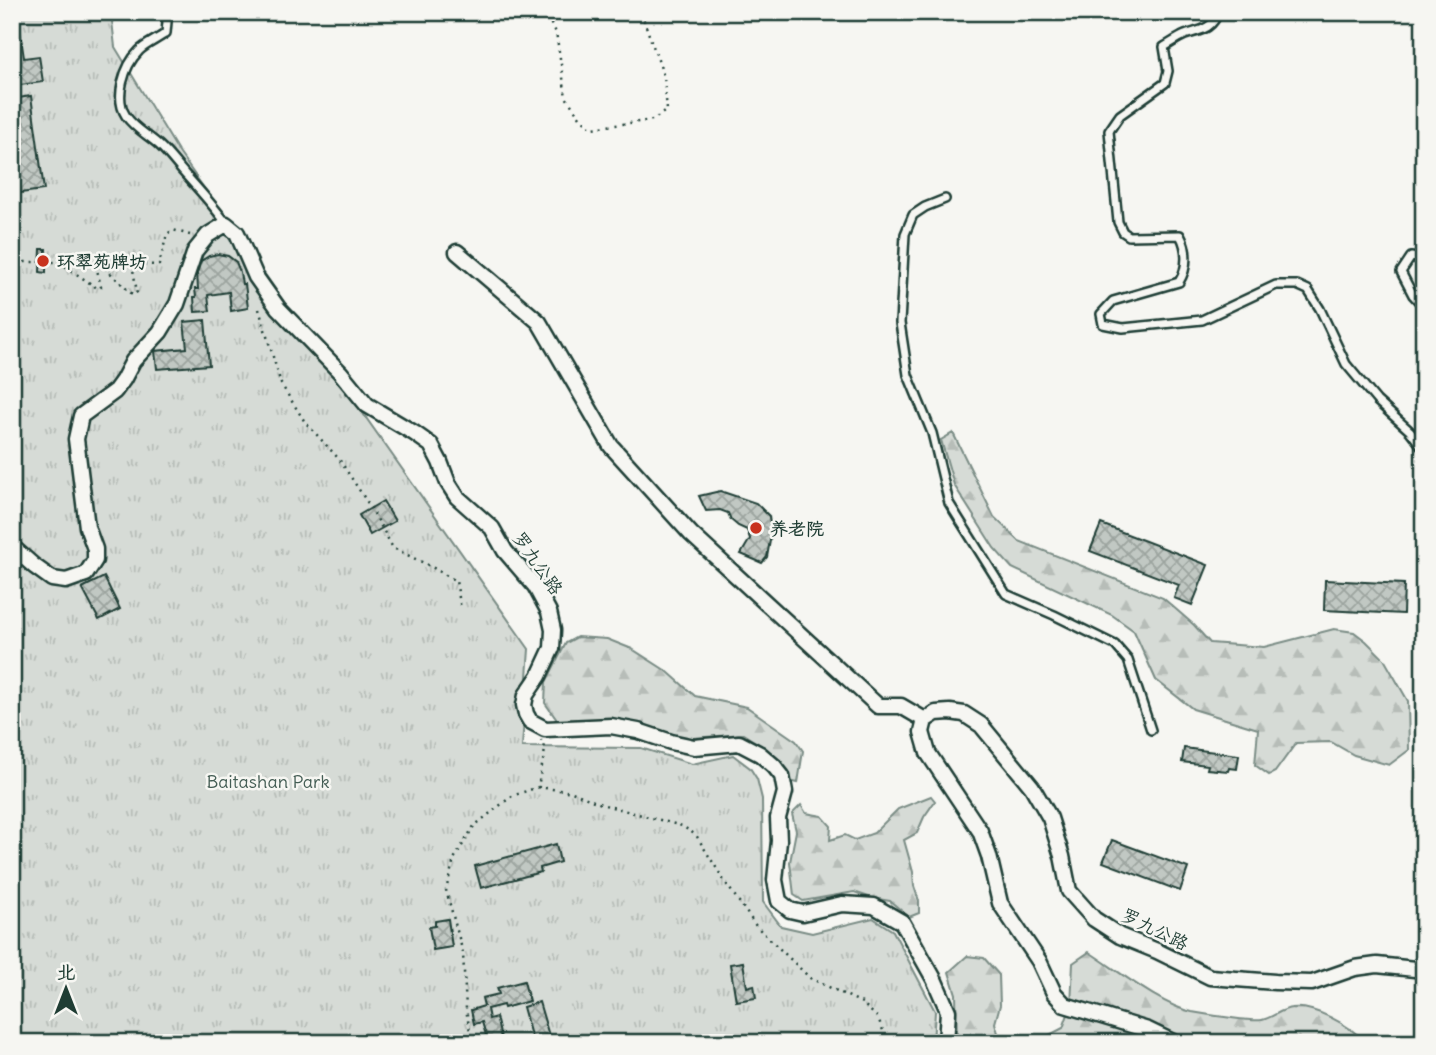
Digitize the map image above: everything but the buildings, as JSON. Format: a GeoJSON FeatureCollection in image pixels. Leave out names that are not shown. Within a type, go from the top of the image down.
{"type":"FeatureCollection","features":[{"type":"Feature","properties":{"kind":"street"},"geometry":{"type":"LineString","coordinates":[[12,548],[52,579],[66,581],[86,574],[95,560],[95,549],[87,527],[76,439],[81,416],[115,391],[133,361],[160,332],[177,304],[195,251],[203,239],[226,224]]}},
{"type":"Feature","properties":{"kind":"street","name":"罗九公路"},"geometry":{"type":"LineString","coordinates":[[226,224],[237,233],[256,277],[278,308],[340,372],[367,405],[431,445],[457,497],[492,528],[505,551],[535,586],[550,612],[552,648],[539,676],[526,695],[524,705],[530,721]]}},
{"type":"Feature","properties":{"kind":"street"},"geometry":{"type":"LineString","coordinates":[[457,252],[539,322],[611,446],[691,534],[878,706],[901,706],[925,720],[922,732],[929,753],[979,831],[989,856],[1000,903],[1039,961],[1054,993],[1065,1005],[1148,1030],[1175,1043]]}},
{"type":"Feature","properties":{"kind":"street","name":"罗九公路"},"geometry":{"type":"LineString","coordinates":[[925,720],[936,713],[950,712],[964,714],[981,725],[1032,787],[1050,818],[1069,891],[1094,919],[1120,936],[1210,977],[1312,983],[1354,968],[1377,965],[1424,970]]}},
{"type":"Feature","properties":{"kind":"street"},"geometry":{"type":"LineString","coordinates":[[530,721],[545,729],[611,726],[694,747],[739,743],[760,754],[782,776],[785,792],[778,818],[779,841],[775,880],[779,901],[790,910],[803,913],[842,904],[874,906],[902,922],[934,979],[948,1011],[943,1042]]}},
{"type":"Feature","properties":{"kind":"lane","name":"罗九公路"},"geometry":{"type":"LineString","coordinates":[[165,12],[166,33],[140,49],[124,78],[120,96],[125,114],[139,131],[160,145],[226,224]]}},
{"type":"Feature","properties":{"kind":"lane"},"geometry":{"type":"LineString","coordinates":[[1217,12],[1215,19],[1201,32],[1184,36],[1164,47],[1167,71],[1165,83],[1120,116],[1109,131],[1118,222],[1123,232],[1129,236],[1180,235],[1186,245],[1185,273],[1179,282],[1113,301],[1101,314],[1103,324],[1123,328],[1202,320],[1276,285],[1297,285],[1308,290],[1320,309],[1346,365],[1424,449]]}},
{"type":"Feature","properties":{"kind":"lane"},"geometry":{"type":"LineString","coordinates":[[945,199],[914,215],[905,234],[900,323],[908,375],[932,433],[949,503],[1006,594],[1115,645],[1128,660],[1151,730]]}},
{"type":"Feature","properties":{"kind":"lane"},"geometry":{"type":"LineString","coordinates":[[1424,259],[1411,257],[1401,272],[1413,295],[1424,307]]}},
{"type":"Feature","properties":{"kind":"path"},"geometry":{"type":"LineString","coordinates":[[543,12],[556,32],[566,97],[580,117],[592,128],[653,120],[667,110],[664,77],[641,12]]}},
{"type":"Feature","properties":{"kind":"path"},"geometry":{"type":"LineString","coordinates":[[12,279],[25,262],[59,262],[97,288],[101,287],[96,265],[100,263],[132,295],[137,292],[132,264],[159,265],[167,234],[173,230],[203,239]]}},
{"type":"Feature","properties":{"kind":"path"},"geometry":{"type":"LineString","coordinates":[[12,306],[18,311],[12,347]]}},
{"type":"Feature","properties":{"kind":"path"},"geometry":{"type":"LineString","coordinates":[[259,309],[281,384],[305,422],[340,459],[393,548],[456,581],[461,609]]}},
{"type":"Feature","properties":{"kind":"path"},"geometry":{"type":"LineString","coordinates":[[530,721],[528,724],[540,736],[545,750],[538,787]]}},
{"type":"Feature","properties":{"kind":"path"},"geometry":{"type":"LineString","coordinates":[[472,1043],[466,1009],[463,954],[446,890],[454,859],[474,826],[512,796],[538,787],[572,792],[601,804],[682,826],[696,835],[756,926],[810,978],[862,1003],[878,1018],[888,1043]]}},
{"type":"Feature","properties":{"kind":"green space","name":"Baitashan Park"},"geometry":{"type":"Polygon","coordinates":[[[12,12],[111,12],[115,47],[180,154],[529,649],[522,747],[641,748],[692,764],[733,755],[750,768],[757,779],[762,799],[763,902],[781,926],[812,933],[873,918],[893,931],[935,1011],[933,1043],[12,1043],[12,12]]]}},
{"type":"Feature","properties":{"kind":"green space"},"geometry":{"type":"Polygon","coordinates":[[[953,433],[994,517],[1019,541],[1163,598],[1210,643],[1264,647],[1334,629],[1354,632],[1384,659],[1408,701],[1409,750],[1389,765],[1354,755],[1331,742],[1296,743],[1275,772],[1269,775],[1255,765],[1258,729],[1193,709],[1156,680],[1134,631],[1112,615],[1012,568],[994,548],[954,485],[941,440],[953,433]]]}},
{"type":"Feature","properties":{"kind":"green space"},"geometry":{"type":"Polygon","coordinates":[[[577,637],[607,639],[632,649],[668,672],[695,696],[747,707],[796,741],[803,751],[798,783],[789,781],[777,758],[743,734],[693,738],[670,736],[620,720],[557,720],[545,703],[546,682],[566,643],[577,637]]]}},
{"type":"Feature","properties":{"kind":"green space"},"geometry":{"type":"Polygon","coordinates":[[[931,796],[935,801],[917,833],[904,840],[919,901],[919,913],[909,917],[890,901],[854,892],[803,901],[794,895],[790,862],[796,831],[792,814],[801,805],[806,813],[822,816],[831,826],[830,840],[845,835],[855,840],[874,833],[898,809],[931,796]]]}},
{"type":"Feature","properties":{"kind":"green space"},"geometry":{"type":"Polygon","coordinates":[[[1089,952],[1153,995],[1192,1012],[1257,1020],[1288,1009],[1301,1008],[1331,1017],[1364,1041],[1034,1043],[1063,1028],[1071,1006],[1073,963],[1089,952]]]}},
{"type":"Feature","properties":{"kind":"green space"},"geometry":{"type":"Polygon","coordinates":[[[967,956],[984,958],[999,975],[1000,1005],[995,1023],[1001,1043],[957,1043],[956,994],[949,972],[967,956]]]}},
{"type":"Feature","properties":{"kind":"place","name":"环翠苑牌坊"},"geometry":{"type":"Point","coordinates":[43,261]}},
{"type":"Feature","properties":{"kind":"place","name":"养老院"},"geometry":{"type":"Point","coordinates":[756,528]}}]}
